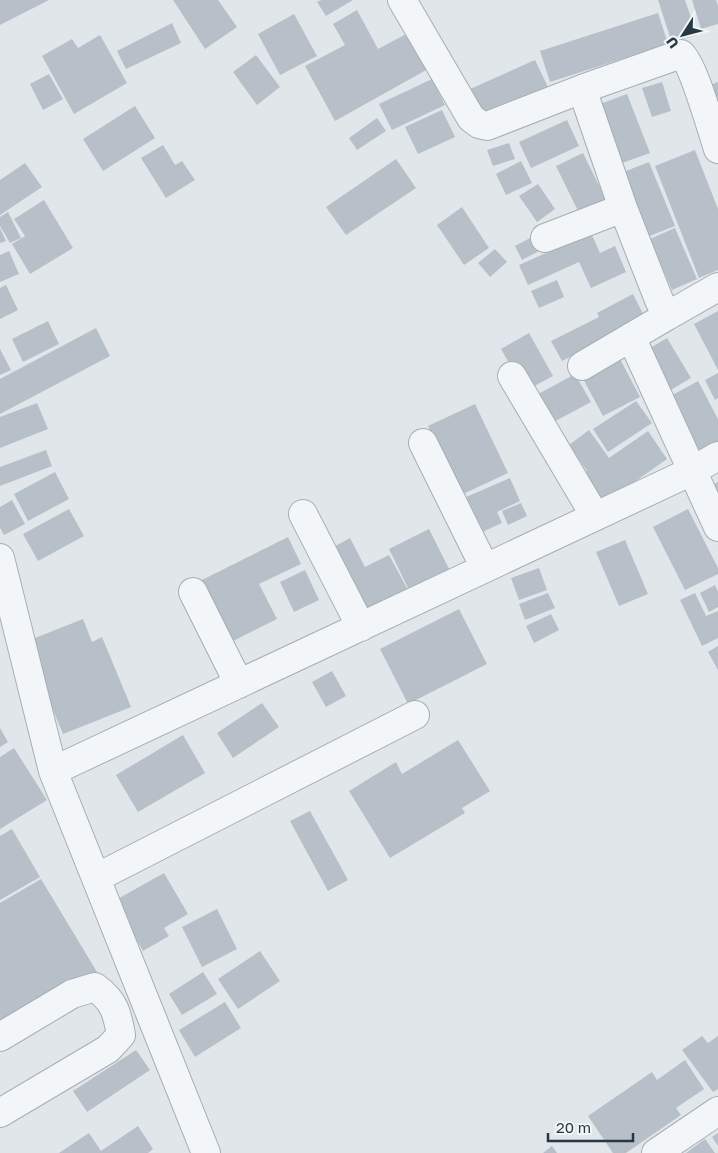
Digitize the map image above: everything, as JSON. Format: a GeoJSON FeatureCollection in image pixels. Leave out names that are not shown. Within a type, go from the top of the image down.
{"type":"FeatureCollection","features":[{"type":"Feature","properties":{"kind":"street"},"geometry":{"type":"LineString","coordinates":[[402,0],[471,118],[479,124],[488,126],[582,89],[681,54],[685,57],[692,72],[718,149]]}},
{"type":"Feature","properties":{"kind":"street"},"geometry":{"type":"LineString","coordinates":[[582,89],[623,208],[666,316]]}},
{"type":"Feature","properties":{"kind":"street"},"geometry":{"type":"LineString","coordinates":[[545,238],[623,208]]}},
{"type":"Feature","properties":{"kind":"street"},"geometry":{"type":"LineString","coordinates":[[582,366],[718,287]]}},
{"type":"Feature","properties":{"kind":"street"},"geometry":{"type":"LineString","coordinates":[[631,337],[718,527]]}},
{"type":"Feature","properties":{"kind":"street"},"geometry":{"type":"LineString","coordinates":[[512,376],[595,516]]}},
{"type":"Feature","properties":{"kind":"street"},"geometry":{"type":"LineString","coordinates":[[423,443],[485,568]]}},
{"type":"Feature","properties":{"kind":"street"},"geometry":{"type":"LineString","coordinates":[[53,771],[692,471],[718,456]]}},
{"type":"Feature","properties":{"kind":"street"},"geometry":{"type":"LineString","coordinates":[[303,514],[361,626]]}},
{"type":"Feature","properties":{"kind":"street"},"geometry":{"type":"LineString","coordinates":[[0,558],[53,771],[206,1153]]}},
{"type":"Feature","properties":{"kind":"street"},"geometry":{"type":"LineString","coordinates":[[193,592],[239,684]]}},
{"type":"Feature","properties":{"kind":"street"},"geometry":{"type":"LineString","coordinates":[[96,878],[415,715]]}},
{"type":"Feature","properties":{"kind":"street"},"geometry":{"type":"LineString","coordinates":[[0,1037],[72,994],[95,987],[105,994],[118,1014],[121,1035],[108,1049],[0,1113]]}},
{"type":"Feature","properties":{"kind":"street"},"geometry":{"type":"LineString","coordinates":[[656,1153],[718,1111]]}},
{"type":"Feature","properties":{"kind":"building"},"geometry":{"type":"Polygon","coordinates":[[[0,0],[49,0],[0,25],[0,0]]]}},
{"type":"Feature","properties":{"kind":"building"},"geometry":{"type":"Polygon","coordinates":[[[173,0],[218,0],[237,27],[205,49],[173,0]]]}},
{"type":"Feature","properties":{"kind":"building"},"geometry":{"type":"Polygon","coordinates":[[[321,0],[353,0],[326,16],[317,2],[321,0]]]}},
{"type":"Feature","properties":{"kind":"building"},"geometry":{"type":"Polygon","coordinates":[[[658,0],[685,0],[697,35],[672,43],[658,0]]]}},
{"type":"Feature","properties":{"kind":"building"},"geometry":{"type":"Polygon","coordinates":[[[692,0],[716,0],[718,24],[701,29],[692,0]]]}},
{"type":"Feature","properties":{"kind":"building"},"geometry":{"type":"Polygon","coordinates":[[[357,10],[378,49],[408,33],[428,69],[335,121],[305,66],[345,45],[333,24],[357,10]]]}},
{"type":"Feature","properties":{"kind":"building"},"geometry":{"type":"Polygon","coordinates":[[[658,13],[668,44],[550,82],[540,51],[658,13]]]}},
{"type":"Feature","properties":{"kind":"building"},"geometry":{"type":"Polygon","coordinates":[[[294,14],[317,56],[280,75],[258,34],[294,14]]]}},
{"type":"Feature","properties":{"kind":"building"},"geometry":{"type":"Polygon","coordinates":[[[172,23],[181,43],[126,69],[117,51],[172,23]]]}},
{"type":"Feature","properties":{"kind":"building"},"geometry":{"type":"Polygon","coordinates":[[[100,35],[127,83],[74,114],[42,56],[72,39],[78,48],[100,35]]]}},
{"type":"Feature","properties":{"kind":"building"},"geometry":{"type":"Polygon","coordinates":[[[256,55],[280,87],[257,105],[233,72],[256,55]]]}},
{"type":"Feature","properties":{"kind":"building"},"geometry":{"type":"Polygon","coordinates":[[[535,60],[549,89],[481,119],[468,90],[535,60]]]}},
{"type":"Feature","properties":{"kind":"building"},"geometry":{"type":"Polygon","coordinates":[[[49,74],[63,99],[43,110],[30,84],[49,74]]]}},
{"type":"Feature","properties":{"kind":"building"},"geometry":{"type":"Polygon","coordinates":[[[432,79],[445,105],[392,130],[379,104],[432,79]]]}},
{"type":"Feature","properties":{"kind":"building"},"geometry":{"type":"Polygon","coordinates":[[[662,82],[671,111],[652,117],[642,88],[662,82]]]}},
{"type":"Feature","properties":{"kind":"building"},"geometry":{"type":"Polygon","coordinates":[[[718,82],[718,107],[710,85],[718,82]]]}},
{"type":"Feature","properties":{"kind":"building"},"geometry":{"type":"Polygon","coordinates":[[[627,94],[650,153],[622,163],[600,104],[627,94]]]}},
{"type":"Feature","properties":{"kind":"building"},"geometry":{"type":"Polygon","coordinates":[[[135,106],[155,138],[103,171],[83,139],[135,106]]]}},
{"type":"Feature","properties":{"kind":"building"},"geometry":{"type":"Polygon","coordinates":[[[442,110],[455,137],[418,154],[405,127],[442,110]]]}},
{"type":"Feature","properties":{"kind":"building"},"geometry":{"type":"Polygon","coordinates":[[[377,118],[386,131],[357,150],[349,138],[377,118]]]}},
{"type":"Feature","properties":{"kind":"building"},"geometry":{"type":"Polygon","coordinates":[[[567,120],[579,146],[531,168],[519,142],[567,120]]]}},
{"type":"Feature","properties":{"kind":"building"},"geometry":{"type":"Polygon","coordinates":[[[509,143],[515,159],[493,166],[487,150],[509,143]]]}},
{"type":"Feature","properties":{"kind":"building"},"geometry":{"type":"Polygon","coordinates":[[[163,145],[175,165],[182,161],[195,180],[166,198],[141,158],[163,145]]]}},
{"type":"Feature","properties":{"kind":"building"},"geometry":{"type":"Polygon","coordinates":[[[695,150],[718,209],[718,270],[699,278],[655,166],[695,150]]]}},
{"type":"Feature","properties":{"kind":"building"},"geometry":{"type":"Polygon","coordinates":[[[583,153],[606,200],[579,213],[556,166],[583,153]]]}},
{"type":"Feature","properties":{"kind":"building"},"geometry":{"type":"Polygon","coordinates":[[[396,159],[416,188],[346,235],[326,207],[396,159]]]}},
{"type":"Feature","properties":{"kind":"building"},"geometry":{"type":"Polygon","coordinates":[[[521,161],[532,183],[506,195],[496,174],[521,161]]]}},
{"type":"Feature","properties":{"kind":"building"},"geometry":{"type":"Polygon","coordinates":[[[649,162],[675,226],[647,237],[621,173],[649,162]]]}},
{"type":"Feature","properties":{"kind":"building"},"geometry":{"type":"Polygon","coordinates":[[[25,163],[42,187],[0,215],[0,180],[25,163]]]}},
{"type":"Feature","properties":{"kind":"building"},"geometry":{"type":"Polygon","coordinates":[[[538,184],[555,209],[537,222],[519,196],[538,184]]]}},
{"type":"Feature","properties":{"kind":"building"},"geometry":{"type":"Polygon","coordinates":[[[44,200],[73,248],[30,274],[12,244],[25,236],[14,219],[44,200]]]}},
{"type":"Feature","properties":{"kind":"building"},"geometry":{"type":"Polygon","coordinates":[[[462,207],[489,248],[464,265],[437,225],[462,207]]]}},
{"type":"Feature","properties":{"kind":"building"},"geometry":{"type":"Polygon","coordinates":[[[8,212],[21,238],[10,243],[0,226],[0,217],[8,212]]]}},
{"type":"Feature","properties":{"kind":"building"},"geometry":{"type":"Polygon","coordinates":[[[0,228],[6,241],[0,243],[0,228]]]}},
{"type":"Feature","properties":{"kind":"building"},"geometry":{"type":"Polygon","coordinates":[[[675,228],[697,279],[672,290],[650,239],[675,228]]]}},
{"type":"Feature","properties":{"kind":"building"},"geometry":{"type":"Polygon","coordinates":[[[591,233],[600,253],[615,246],[626,272],[591,288],[579,262],[528,285],[519,265],[591,233]]]}},
{"type":"Feature","properties":{"kind":"building"},"geometry":{"type":"Polygon","coordinates":[[[532,237],[539,251],[522,260],[515,246],[532,237]]]}},
{"type":"Feature","properties":{"kind":"building"},"geometry":{"type":"Polygon","coordinates":[[[495,249],[507,262],[490,277],[478,263],[495,249]]]}},
{"type":"Feature","properties":{"kind":"building"},"geometry":{"type":"Polygon","coordinates":[[[9,251],[19,274],[0,282],[0,255],[9,251]]]}},
{"type":"Feature","properties":{"kind":"building"},"geometry":{"type":"Polygon","coordinates":[[[557,280],[564,297],[539,308],[531,291],[557,280]]]}},
{"type":"Feature","properties":{"kind":"building"},"geometry":{"type":"Polygon","coordinates":[[[6,285],[18,310],[0,319],[0,288],[6,285]]]}},
{"type":"Feature","properties":{"kind":"building"},"geometry":{"type":"Polygon","coordinates":[[[633,294],[645,318],[562,361],[551,341],[599,317],[597,313],[633,294]]]}},
{"type":"Feature","properties":{"kind":"building"},"geometry":{"type":"Polygon","coordinates":[[[718,311],[718,370],[694,324],[718,311]]]}},
{"type":"Feature","properties":{"kind":"building"},"geometry":{"type":"Polygon","coordinates":[[[48,321],[59,344],[23,362],[12,339],[48,321]]]}},
{"type":"Feature","properties":{"kind":"building"},"geometry":{"type":"Polygon","coordinates":[[[96,328],[110,356],[0,414],[0,379],[96,328]]]}},
{"type":"Feature","properties":{"kind":"building"},"geometry":{"type":"Polygon","coordinates":[[[529,333],[553,376],[525,391],[501,349],[529,333]]]}},
{"type":"Feature","properties":{"kind":"building"},"geometry":{"type":"Polygon","coordinates":[[[667,338],[691,378],[669,391],[645,351],[667,338]]]}},
{"type":"Feature","properties":{"kind":"building"},"geometry":{"type":"Polygon","coordinates":[[[0,349],[11,370],[0,375],[0,349]]]}},
{"type":"Feature","properties":{"kind":"building"},"geometry":{"type":"Polygon","coordinates":[[[618,355],[640,397],[603,416],[581,375],[618,355]]]}},
{"type":"Feature","properties":{"kind":"building"},"geometry":{"type":"Polygon","coordinates":[[[718,373],[718,398],[715,400],[705,380],[718,373]]]}},
{"type":"Feature","properties":{"kind":"building"},"geometry":{"type":"Polygon","coordinates":[[[575,374],[591,402],[548,425],[533,397],[575,374]]]}},
{"type":"Feature","properties":{"kind":"building"},"geometry":{"type":"Polygon","coordinates":[[[698,381],[718,419],[718,442],[700,452],[669,397],[698,381]]]}},
{"type":"Feature","properties":{"kind":"building"},"geometry":{"type":"Polygon","coordinates":[[[636,401],[652,423],[608,452],[593,429],[636,401]]]}},
{"type":"Feature","properties":{"kind":"building"},"geometry":{"type":"Polygon","coordinates":[[[37,403],[48,429],[0,448],[0,417],[37,403]]]}},
{"type":"Feature","properties":{"kind":"building"},"geometry":{"type":"Polygon","coordinates":[[[475,404],[508,473],[461,495],[428,426],[475,404]]]}},
{"type":"Feature","properties":{"kind":"building"},"geometry":{"type":"Polygon","coordinates":[[[589,430],[609,458],[648,431],[667,459],[596,509],[576,479],[587,471],[569,445],[589,430]]]}},
{"type":"Feature","properties":{"kind":"building"},"geometry":{"type":"Polygon","coordinates":[[[46,450],[52,466],[0,486],[0,467],[46,450]]]}},
{"type":"Feature","properties":{"kind":"building"},"geometry":{"type":"Polygon","coordinates":[[[55,472],[69,499],[28,521],[14,494],[55,472]]]}},
{"type":"Feature","properties":{"kind":"building"},"geometry":{"type":"Polygon","coordinates":[[[510,478],[520,501],[497,512],[502,523],[480,533],[464,498],[510,478]]]}},
{"type":"Feature","properties":{"kind":"building"},"geometry":{"type":"Polygon","coordinates":[[[718,482],[718,500],[711,486],[718,482]]]}},
{"type":"Feature","properties":{"kind":"building"},"geometry":{"type":"Polygon","coordinates":[[[12,500],[25,524],[4,535],[0,528],[0,507],[12,500]]]}},
{"type":"Feature","properties":{"kind":"building"},"geometry":{"type":"Polygon","coordinates":[[[521,503],[527,516],[508,525],[502,511],[521,503]]]}},
{"type":"Feature","properties":{"kind":"building"},"geometry":{"type":"Polygon","coordinates":[[[69,509],[84,536],[38,561],[23,534],[69,509]]]}},
{"type":"Feature","properties":{"kind":"building"},"geometry":{"type":"Polygon","coordinates":[[[688,509],[718,568],[718,574],[685,590],[653,527],[688,509]]]}},
{"type":"Feature","properties":{"kind":"building"},"geometry":{"type":"Polygon","coordinates":[[[429,529],[449,569],[408,588],[389,549],[429,529]]]}},
{"type":"Feature","properties":{"kind":"building"},"geometry":{"type":"Polygon","coordinates":[[[288,537],[301,564],[259,584],[277,619],[231,642],[200,581],[288,537]]]}},
{"type":"Feature","properties":{"kind":"building"},"geometry":{"type":"Polygon","coordinates":[[[350,538],[365,567],[389,555],[408,590],[363,613],[330,549],[350,538]]]}},
{"type":"Feature","properties":{"kind":"building"},"geometry":{"type":"Polygon","coordinates":[[[625,540],[648,594],[619,606],[596,552],[625,540]]]}},
{"type":"Feature","properties":{"kind":"building"},"geometry":{"type":"Polygon","coordinates":[[[539,568],[547,590],[519,600],[511,578],[539,568]]]}},
{"type":"Feature","properties":{"kind":"building"},"geometry":{"type":"Polygon","coordinates":[[[305,570],[319,600],[294,612],[280,582],[305,570]]]}},
{"type":"Feature","properties":{"kind":"building"},"geometry":{"type":"Polygon","coordinates":[[[715,585],[718,592],[718,607],[709,612],[700,593],[715,585]]]}},
{"type":"Feature","properties":{"kind":"building"},"geometry":{"type":"Polygon","coordinates":[[[548,593],[555,608],[525,620],[519,604],[548,593]]]}},
{"type":"Feature","properties":{"kind":"building"},"geometry":{"type":"Polygon","coordinates":[[[695,593],[706,616],[718,611],[718,638],[702,646],[680,600],[695,593]]]}},
{"type":"Feature","properties":{"kind":"building"},"geometry":{"type":"Polygon","coordinates":[[[459,609],[487,664],[408,704],[380,649],[459,609]]]}},
{"type":"Feature","properties":{"kind":"building"},"geometry":{"type":"Polygon","coordinates":[[[551,614],[559,630],[534,643],[526,626],[551,614]]]}},
{"type":"Feature","properties":{"kind":"building"},"geometry":{"type":"Polygon","coordinates":[[[83,619],[92,642],[102,637],[131,707],[63,734],[25,642],[83,619]]]}},
{"type":"Feature","properties":{"kind":"building"},"geometry":{"type":"Polygon","coordinates":[[[718,646],[718,670],[708,652],[718,646]]]}},
{"type":"Feature","properties":{"kind":"building"},"geometry":{"type":"Polygon","coordinates":[[[332,671],[346,696],[326,707],[312,682],[332,671]]]}},
{"type":"Feature","properties":{"kind":"building"},"geometry":{"type":"Polygon","coordinates":[[[262,703],[279,727],[233,758],[217,733],[262,703]]]}},
{"type":"Feature","properties":{"kind":"building"},"geometry":{"type":"Polygon","coordinates":[[[0,728],[8,742],[0,747],[0,728]]]}},
{"type":"Feature","properties":{"kind":"building"},"geometry":{"type":"Polygon","coordinates":[[[183,735],[205,773],[138,812],[116,775],[183,735]]]}},
{"type":"Feature","properties":{"kind":"building"},"geometry":{"type":"Polygon","coordinates":[[[458,740],[490,791],[462,808],[465,813],[390,858],[349,791],[396,762],[402,774],[458,740]]]}},
{"type":"Feature","properties":{"kind":"building"},"geometry":{"type":"Polygon","coordinates":[[[14,748],[47,800],[0,829],[0,757],[14,748]]]}},
{"type":"Feature","properties":{"kind":"building"},"geometry":{"type":"Polygon","coordinates":[[[310,811],[348,880],[328,891],[290,821],[310,811]]]}},
{"type":"Feature","properties":{"kind":"building"},"geometry":{"type":"Polygon","coordinates":[[[12,829],[40,877],[0,900],[0,836],[12,829]]]}},
{"type":"Feature","properties":{"kind":"building"},"geometry":{"type":"Polygon","coordinates":[[[164,873],[188,914],[164,928],[169,936],[143,951],[114,901],[164,873]]]}},
{"type":"Feature","properties":{"kind":"building"},"geometry":{"type":"Polygon","coordinates":[[[41,879],[97,972],[0,1030],[0,903],[41,879]]]}},
{"type":"Feature","properties":{"kind":"building"},"geometry":{"type":"Polygon","coordinates":[[[217,909],[237,949],[202,967],[182,927],[217,909]]]}},
{"type":"Feature","properties":{"kind":"building"},"geometry":{"type":"Polygon","coordinates":[[[260,951],[280,981],[238,1009],[218,979],[260,951]]]}},
{"type":"Feature","properties":{"kind":"building"},"geometry":{"type":"Polygon","coordinates":[[[203,972],[217,994],[182,1015],[169,994],[203,972]]]}},
{"type":"Feature","properties":{"kind":"building"},"geometry":{"type":"Polygon","coordinates":[[[225,1002],[241,1028],[195,1057],[179,1030],[225,1002]]]}},
{"type":"Feature","properties":{"kind":"building"},"geometry":{"type":"Polygon","coordinates":[[[702,1036],[708,1043],[718,1036],[718,1089],[713,1092],[682,1050],[702,1036]]]}},
{"type":"Feature","properties":{"kind":"building"},"geometry":{"type":"Polygon","coordinates":[[[136,1050],[150,1070],[87,1112],[73,1091],[136,1050]]]}},
{"type":"Feature","properties":{"kind":"building"},"geometry":{"type":"Polygon","coordinates":[[[685,1060],[704,1089],[676,1108],[681,1115],[626,1153],[613,1153],[588,1116],[652,1072],[657,1080],[685,1060]]]}},
{"type":"Feature","properties":{"kind":"building"},"geometry":{"type":"Polygon","coordinates":[[[138,1126],[153,1149],[148,1153],[59,1153],[89,1133],[101,1151],[138,1126]]]}},
{"type":"Feature","properties":{"kind":"building"},"geometry":{"type":"Polygon","coordinates":[[[718,1133],[718,1146],[712,1137],[718,1133]]]}},
{"type":"Feature","properties":{"kind":"building"},"geometry":{"type":"Polygon","coordinates":[[[705,1139],[715,1153],[686,1153],[705,1139]]]}},
{"type":"Feature","properties":{"kind":"building"},"geometry":{"type":"Polygon","coordinates":[[[552,1146],[557,1153],[543,1153],[552,1146]]]}}]}
